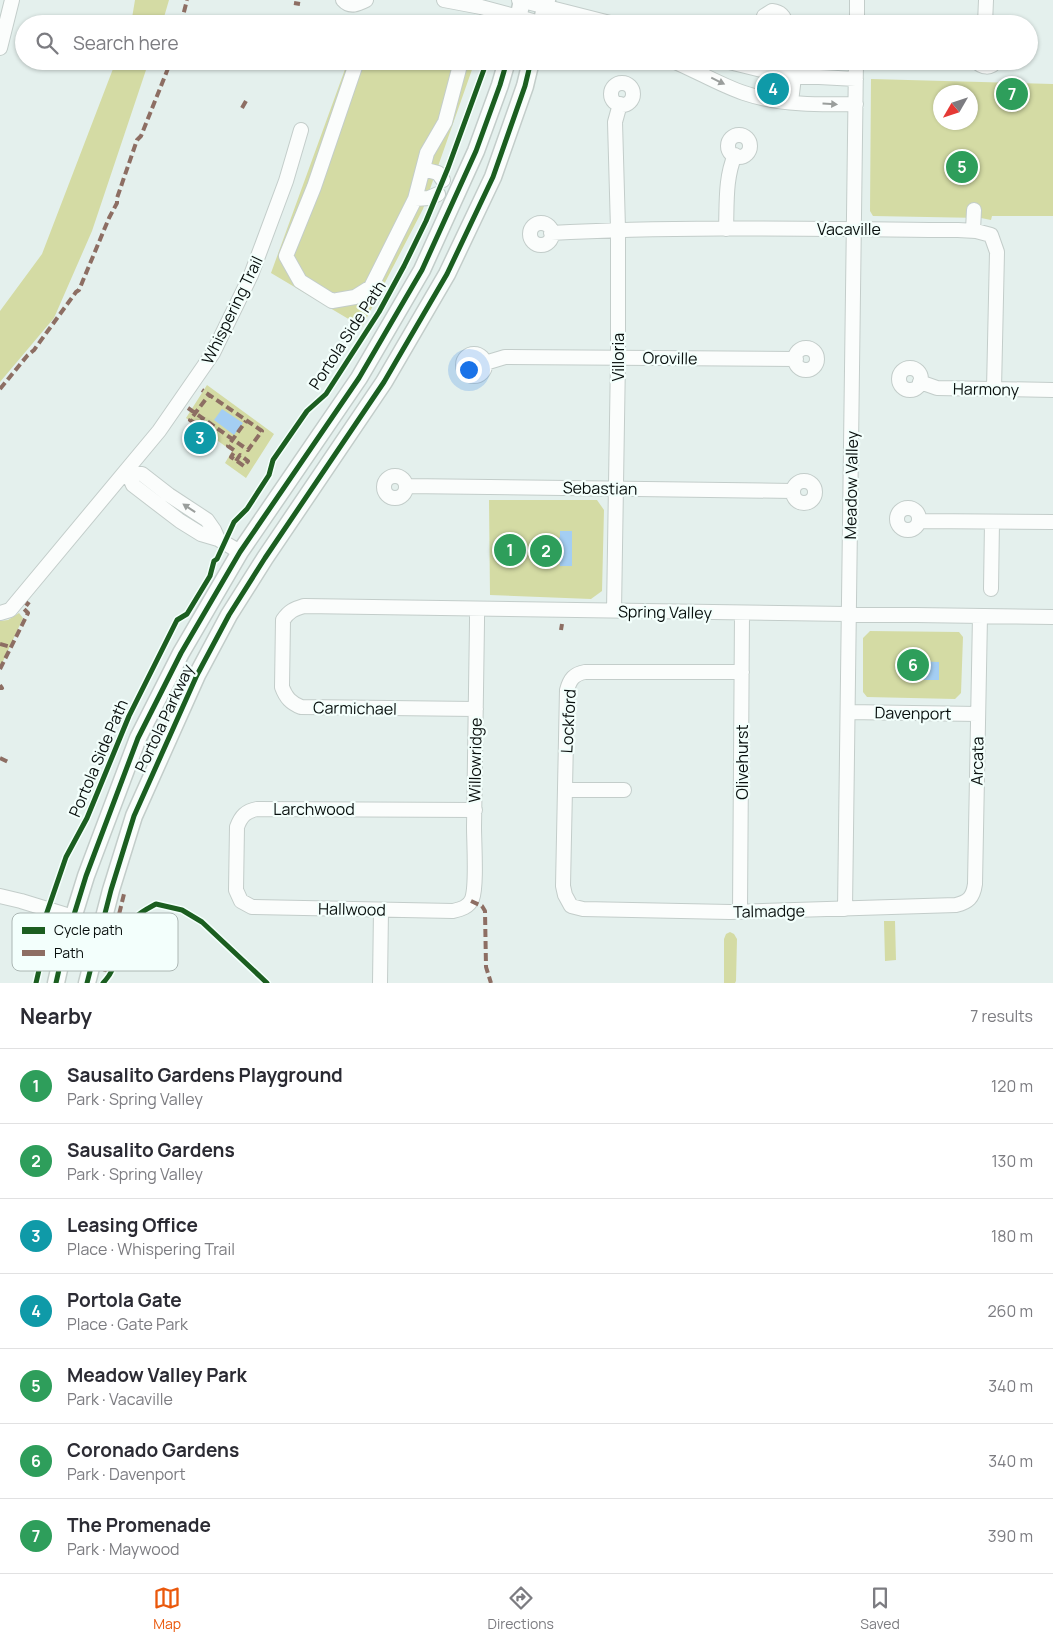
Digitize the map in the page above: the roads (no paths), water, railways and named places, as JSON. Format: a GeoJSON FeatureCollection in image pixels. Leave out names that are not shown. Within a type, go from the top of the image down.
{"type":"FeatureCollection","features":[{"type":"Feature","properties":{"kind":"main road","name":"Portola Parkway"},"geometry":{"type":"LineString","coordinates":[[74,913],[86,876],[138,738],[181,653],[240,552],[359,378],[422,270],[476,151],[504,70]]}},
{"type":"Feature","properties":{"kind":"main road","name":"Portola Parkway"},"geometry":{"type":"LineString","coordinates":[[104,913],[134,816],[198,674],[229,615],[384,382],[447,274],[493,177],[529,70]]}},
{"type":"Feature","properties":{"kind":"main road"},"geometry":{"type":"LineString","coordinates":[[229,615],[233,595],[248,567],[240,552]]}},
{"type":"Feature","properties":{"kind":"street"},"geometry":{"type":"LineString","coordinates":[[0,48],[12,0]]}},
{"type":"Feature","properties":{"kind":"street"},"geometry":{"type":"LineString","coordinates":[[343,0],[350,5],[366,0]]}},
{"type":"Feature","properties":{"kind":"street"},"geometry":{"type":"LineString","coordinates":[[444,0],[481,7],[520,8],[544,15]]}},
{"type":"Feature","properties":{"kind":"street"},"geometry":{"type":"LineString","coordinates":[[857,0],[857,15]]}},
{"type":"Feature","properties":{"kind":"street"},"geometry":{"type":"LineString","coordinates":[[986,0],[986,15]]}},
{"type":"Feature","properties":{"kind":"street"},"geometry":{"type":"LineString","coordinates":[[765,15],[777,6]]}},
{"type":"Feature","properties":{"kind":"street"},"geometry":{"type":"LineString","coordinates":[[354,70],[314,187],[286,256],[300,281],[332,301],[355,298],[371,287],[415,199],[427,153],[445,122],[460,70]]}},
{"type":"Feature","properties":{"kind":"street"},"geometry":{"type":"LineString","coordinates":[[693,70],[743,93],[760,98],[835,105],[856,104]]}},
{"type":"Feature","properties":{"kind":"street"},"geometry":{"type":"LineString","coordinates":[[759,70],[794,76],[856,79]]}},
{"type":"Feature","properties":{"kind":"street","name":"Meadow Valley"},"geometry":{"type":"LineString","coordinates":[[845,909],[856,70]]}},
{"type":"Feature","properties":{"kind":"street"},"geometry":{"type":"LineString","coordinates":[[791,102],[794,76]]}},
{"type":"Feature","properties":{"kind":"street","name":"Villoria"},"geometry":{"type":"LineString","coordinates":[[614,611],[618,358],[618,230],[615,122],[620,104]]}},
{"type":"Feature","properties":{"kind":"street","name":"Whispering Trail"},"geometry":{"type":"LineString","coordinates":[[0,613],[10,610],[160,431],[213,353],[251,275],[286,181],[301,130]]}},
{"type":"Feature","properties":{"kind":"street"},"geometry":{"type":"LineString","coordinates":[[726,229],[728,181],[731,164],[735,156]]}},
{"type":"Feature","properties":{"kind":"street"},"geometry":{"type":"LineString","coordinates":[[423,170],[438,173],[443,180]]}},
{"type":"Feature","properties":{"kind":"street"},"geometry":{"type":"LineString","coordinates":[[415,199],[429,198],[438,194]]}},
{"type":"Feature","properties":{"kind":"street"},"geometry":{"type":"LineString","coordinates":[[973,230],[974,210]]}},
{"type":"Feature","properties":{"kind":"street","name":"Vacaville"},"geometry":{"type":"LineString","coordinates":[[551,233],[726,229],[973,230],[991,235],[997,252],[994,389]]}},
{"type":"Feature","properties":{"kind":"street","name":"Oroville"},"geometry":{"type":"LineString","coordinates":[[485,363],[505,356],[796,359]]}},
{"type":"Feature","properties":{"kind":"street","name":"Harmony"},"geometry":{"type":"LineString","coordinates":[[920,382],[937,388],[1053,390]]}},
{"type":"Feature","properties":{"kind":"street"},"geometry":{"type":"LineString","coordinates":[[127,471],[142,474],[169,495],[207,520],[218,539],[240,552]]}},
{"type":"Feature","properties":{"kind":"street","name":"Sebastian"},"geometry":{"type":"LineString","coordinates":[[406,486],[793,491]]}},
{"type":"Feature","properties":{"kind":"street"},"geometry":{"type":"LineString","coordinates":[[919,521],[1053,522]]}},
{"type":"Feature","properties":{"kind":"street"},"geometry":{"type":"LineString","coordinates":[[991,589],[992,522]]}},
{"type":"Feature","properties":{"kind":"street","name":"Spring Valley"},"geometry":{"type":"LineString","coordinates":[[284,620],[287,613],[304,606],[1053,618]]}},
{"type":"Feature","properties":{"kind":"street","name":"Willowridge"},"geometry":{"type":"LineString","coordinates":[[464,908],[471,901],[473,890],[477,609]]}},
{"type":"Feature","properties":{"kind":"street","name":"Olivehurst"},"geometry":{"type":"LineString","coordinates":[[740,912],[742,613]]}},
{"type":"Feature","properties":{"kind":"street","name":"Arcata"},"geometry":{"type":"LineString","coordinates":[[967,903],[972,897],[975,884],[980,616]]}},
{"type":"Feature","properties":{"kind":"street","name":"Carmichael"},"geometry":{"type":"LineString","coordinates":[[284,620],[282,687],[291,703],[301,707],[476,709]]}},
{"type":"Feature","properties":{"kind":"street","name":"Lockford"},"geometry":{"type":"LineString","coordinates":[[571,906],[565,895],[564,886],[567,690],[569,682],[578,673],[585,672],[742,672]]}},
{"type":"Feature","properties":{"kind":"street","name":"Davenport"},"geometry":{"type":"LineString","coordinates":[[848,712],[978,714]]}},
{"type":"Feature","properties":{"kind":"street"},"geometry":{"type":"LineString","coordinates":[[565,790],[624,790]]}},
{"type":"Feature","properties":{"kind":"street","name":"Larchwood"},"geometry":{"type":"LineString","coordinates":[[241,901],[236,890],[238,826],[240,820],[249,810],[257,808],[474,810]]}},
{"type":"Feature","properties":{"kind":"street"},"geometry":{"type":"LineString","coordinates":[[0,896],[59,913]]}},
{"type":"Feature","properties":{"kind":"street","name":"Hallwood"},"geometry":{"type":"LineString","coordinates":[[241,901],[252,907],[453,911],[464,908]]}},
{"type":"Feature","properties":{"kind":"street","name":"Talmadge"},"geometry":{"type":"LineString","coordinates":[[571,906],[583,909],[740,912],[956,905],[967,903]]}},
{"type":"Feature","properties":{"kind":"street"},"geometry":{"type":"LineString","coordinates":[[380,983],[381,910]]}},
{"type":"Feature","properties":{"kind":"water"},"geometry":{"type":"Polygon","coordinates":[[[222,409],[243,423],[234,435],[214,420],[222,409]]]}},
{"type":"Feature","properties":{"kind":"water"},"geometry":{"type":"Polygon","coordinates":[[[560,531],[572,531],[572,566],[560,566],[559,560],[553,552],[552,546],[560,537],[560,531]]]}},
{"type":"Feature","properties":{"kind":"water"},"geometry":{"type":"Polygon","coordinates":[[[910,661],[939,662],[939,680],[910,680],[910,661]]]}},
{"type":"Feature","properties":{"kind":"place","name":"Portola Gate"},"geometry":{"type":"Point","coordinates":[773,89]}},
{"type":"Feature","properties":{"kind":"place","name":"The Promenade"},"geometry":{"type":"Point","coordinates":[1012,94]}},
{"type":"Feature","properties":{"kind":"place","name":"Meadow Valley Park"},"geometry":{"type":"Point","coordinates":[962,167]}},
{"type":"Feature","properties":{"kind":"place","name":"Leasing Office"},"geometry":{"type":"Point","coordinates":[200,438]}},
{"type":"Feature","properties":{"kind":"place","name":"Sausalito Gardens Playground"},"geometry":{"type":"Point","coordinates":[510,550]}},
{"type":"Feature","properties":{"kind":"place","name":"Sausalito Gardens"},"geometry":{"type":"Point","coordinates":[546,551]}},
{"type":"Feature","properties":{"kind":"place","name":"Coronado Gardens"},"geometry":{"type":"Point","coordinates":[913,665]}}]}
